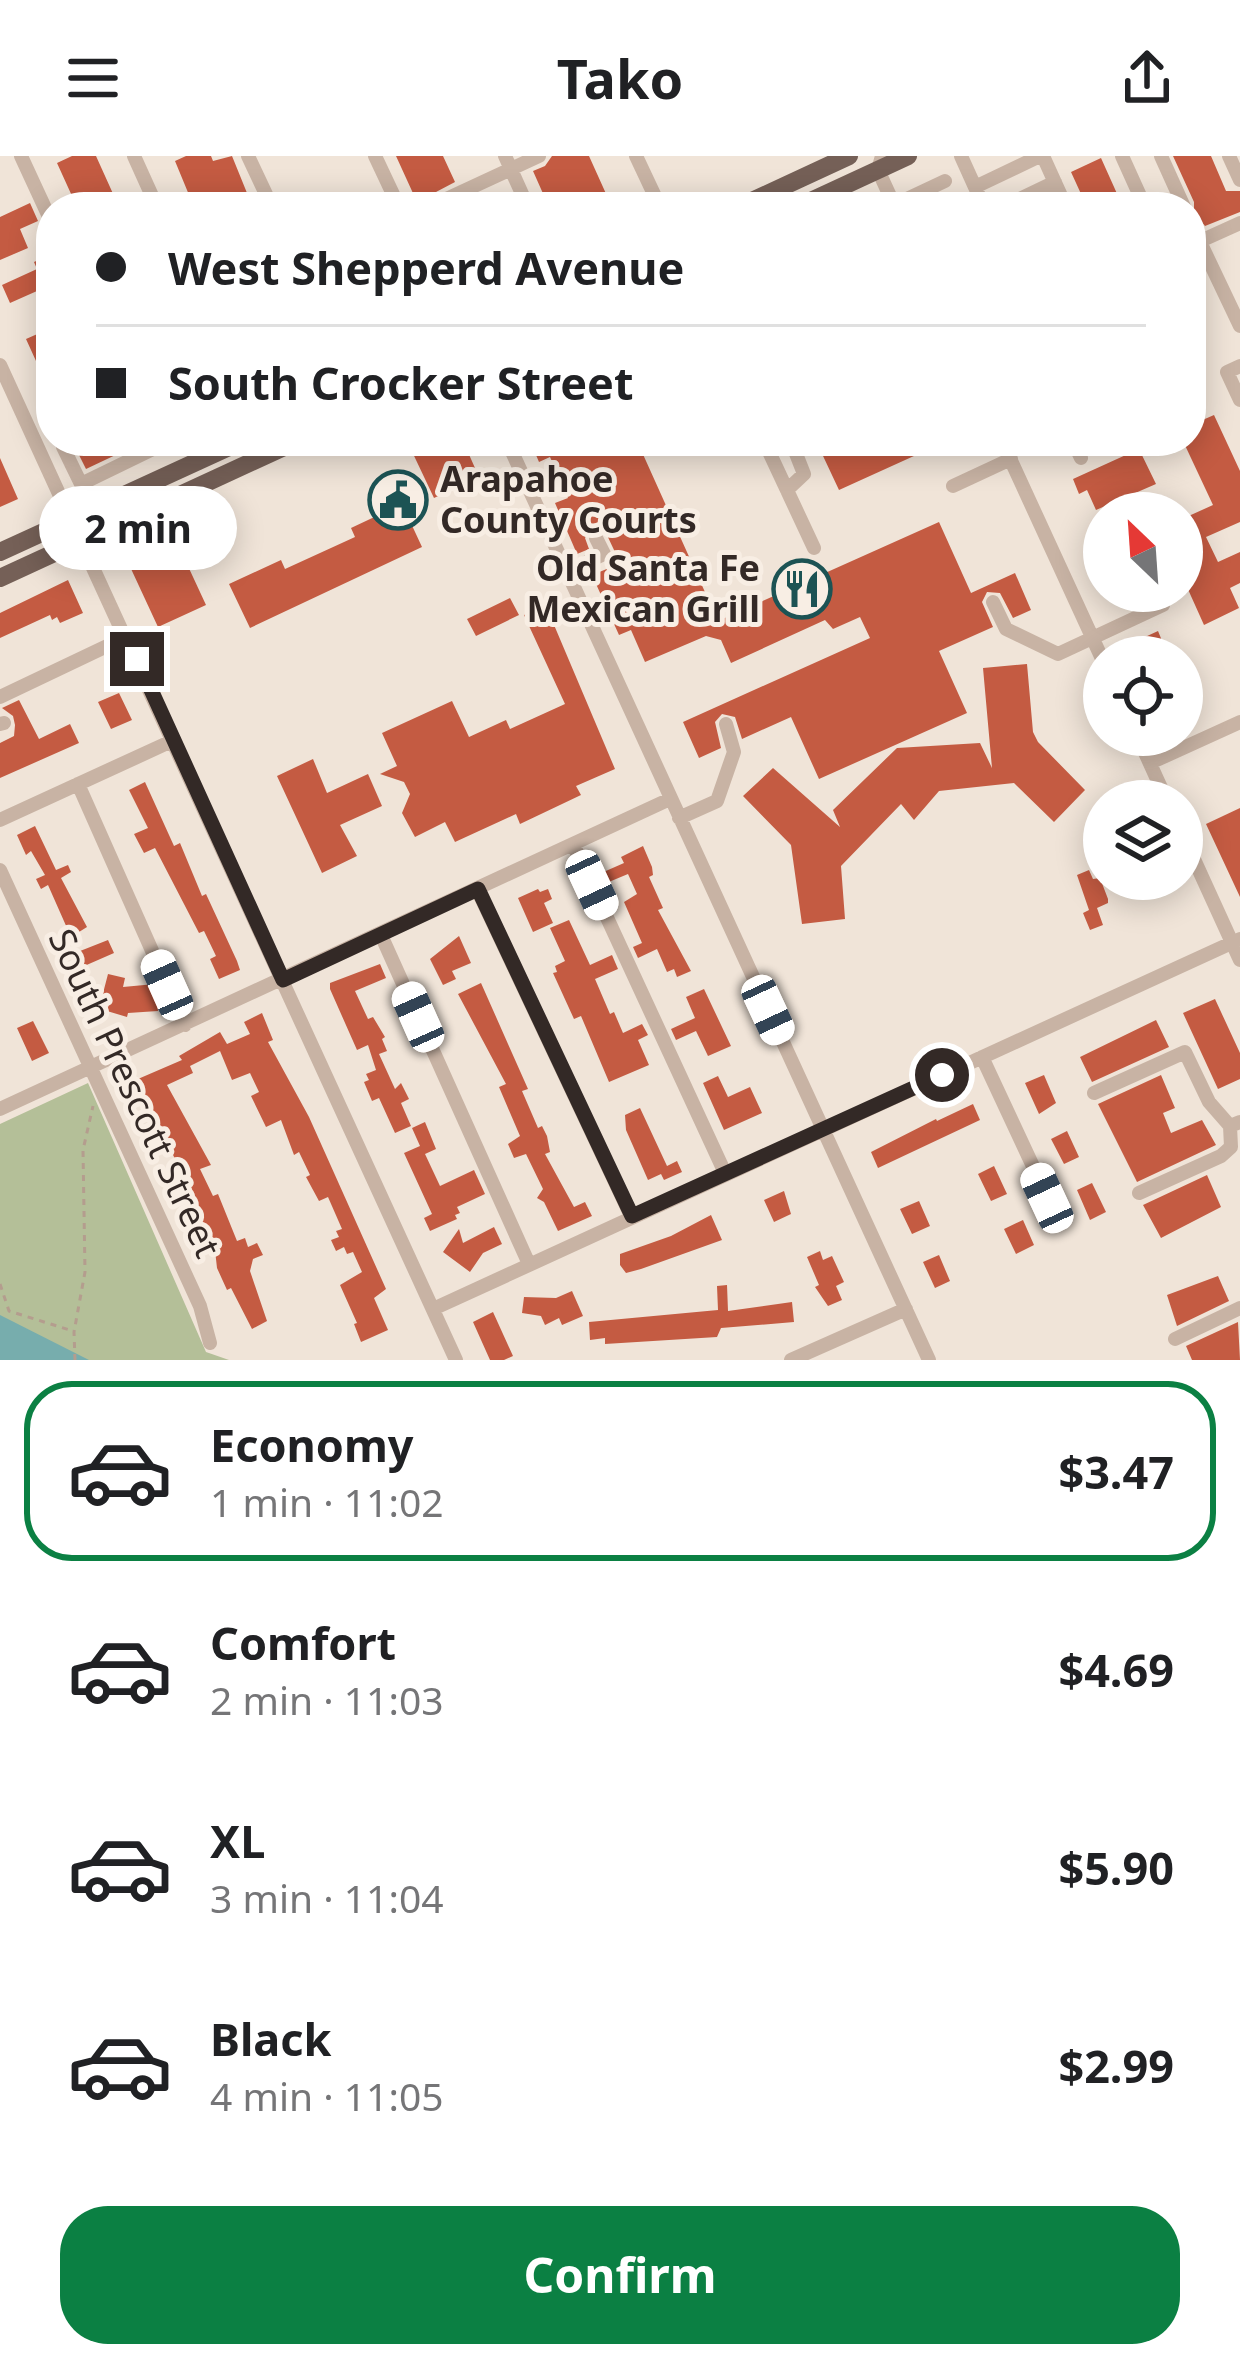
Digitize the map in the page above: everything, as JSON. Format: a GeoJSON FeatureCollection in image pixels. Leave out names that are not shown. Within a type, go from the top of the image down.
{"type":"FeatureCollection","features":[{"type":"Feature","properties":{"kind":"main road"},"geometry":{"type":"LineString","coordinates":[[771,192],[849,156]]}},
{"type":"Feature","properties":{"kind":"main road"},"geometry":{"type":"LineString","coordinates":[[826,192],[880,163],[908,156]]}},
{"type":"Feature","properties":{"kind":"main road"},"geometry":{"type":"LineString","coordinates":[[0,552],[199,456]]}},
{"type":"Feature","properties":{"kind":"main road"},"geometry":{"type":"LineString","coordinates":[[0,578],[265,456]]}},
{"type":"Feature","properties":{"kind":"street"},"geometry":{"type":"LineString","coordinates":[[21,156],[38,192]]}},
{"type":"Feature","properties":{"kind":"street"},"geometry":{"type":"LineString","coordinates":[[134,156],[150,192]]}},
{"type":"Feature","properties":{"kind":"street"},"geometry":{"type":"LineString","coordinates":[[248,156],[265,192]]}},
{"type":"Feature","properties":{"kind":"street"},"geometry":{"type":"LineString","coordinates":[[375,156],[392,192]]}},
{"type":"Feature","properties":{"kind":"street"},"geometry":{"type":"LineString","coordinates":[[455,192],[508,162],[539,156]]}},
{"type":"Feature","properties":{"kind":"street"},"geometry":{"type":"LineString","coordinates":[[636,156],[653,192]]}},
{"type":"Feature","properties":{"kind":"street"},"geometry":{"type":"LineString","coordinates":[[961,156],[977,192]]}},
{"type":"Feature","properties":{"kind":"street"},"geometry":{"type":"LineString","coordinates":[[975,187],[1041,156],[1059,192]]}},
{"type":"Feature","properties":{"kind":"street"},"geometry":{"type":"LineString","coordinates":[[1122,156],[1138,192]]}},
{"type":"Feature","properties":{"kind":"street"},"geometry":{"type":"LineString","coordinates":[[1161,156],[1177,192]]}},
{"type":"Feature","properties":{"kind":"street"},"geometry":{"type":"LineString","coordinates":[[1229,156],[1240,180]]}},
{"type":"Feature","properties":{"kind":"street"},"geometry":{"type":"LineString","coordinates":[[508,162],[512,192]]}},
{"type":"Feature","properties":{"kind":"street"},"geometry":{"type":"LineString","coordinates":[[880,163],[889,192]]}},
{"type":"Feature","properties":{"kind":"street"},"geometry":{"type":"LineString","coordinates":[[923,192],[946,181]]}},
{"type":"Feature","properties":{"kind":"street"},"geometry":{"type":"LineString","coordinates":[[1034,192],[1054,182]]}},
{"type":"Feature","properties":{"kind":"street"},"geometry":{"type":"LineString","coordinates":[[1206,238],[1240,223]]}},
{"type":"Feature","properties":{"kind":"street"},"geometry":{"type":"LineString","coordinates":[[1206,263],[1240,326]]}},
{"type":"Feature","properties":{"kind":"street"},"geometry":{"type":"LineString","coordinates":[[0,365],[36,440]]}},
{"type":"Feature","properties":{"kind":"street"},"geometry":{"type":"LineString","coordinates":[[1240,366],[1227,372],[1240,400]]}},
{"type":"Feature","properties":{"kind":"street"},"geometry":{"type":"LineString","coordinates":[[67,456],[81,484],[133,456]]}},
{"type":"Feature","properties":{"kind":"street"},"geometry":{"type":"LineString","coordinates":[[159,456],[167,475]]}},
{"type":"Feature","properties":{"kind":"street"},"geometry":{"type":"LineString","coordinates":[[513,456],[929,1360]]}},
{"type":"Feature","properties":{"kind":"street"},"geometry":{"type":"LineString","coordinates":[[771,456],[814,548]]}},
{"type":"Feature","properties":{"kind":"street"},"geometry":{"type":"LineString","coordinates":[[787,490],[804,474],[797,456]]}},
{"type":"Feature","properties":{"kind":"street"},"geometry":{"type":"LineString","coordinates":[[1010,456],[1092,636]]}},
{"type":"Feature","properties":{"kind":"street"},"geometry":{"type":"LineString","coordinates":[[44,457],[457,1360]]}},
{"type":"Feature","properties":{"kind":"street"},"geometry":{"type":"LineString","coordinates":[[953,486],[1011,459]]}},
{"type":"Feature","properties":{"kind":"street"},"geometry":{"type":"LineString","coordinates":[[566,572],[604,554],[596,538]]}},
{"type":"Feature","properties":{"kind":"street"},"geometry":{"type":"LineString","coordinates":[[993,602],[1006,629],[1058,654],[1083,643]]}},
{"type":"Feature","properties":{"kind":"street"},"geometry":{"type":"LineString","coordinates":[[1099,636],[1149,612]]}},
{"type":"Feature","properties":{"kind":"street"},"geometry":{"type":"LineString","coordinates":[[1,692],[126,637]]}},
{"type":"Feature","properties":{"kind":"street"},"geometry":{"type":"LineString","coordinates":[[1150,763],[1240,722]]}},
{"type":"Feature","properties":{"kind":"street"},"geometry":{"type":"LineString","coordinates":[[679,818],[717,801],[734,752],[726,724]]}},
{"type":"Feature","properties":{"kind":"street"},"geometry":{"type":"LineString","coordinates":[[0,820],[174,740]]}},
{"type":"Feature","properties":{"kind":"street"},"geometry":{"type":"LineString","coordinates":[[1147,756],[1158,780]]}},
{"type":"Feature","properties":{"kind":"street"},"geometry":{"type":"LineString","coordinates":[[78,784],[185,1025]]}},
{"type":"Feature","properties":{"kind":"street"},"geometry":{"type":"LineString","coordinates":[[0,1108],[670,799]]}},
{"type":"Feature","properties":{"kind":"street"},"geometry":{"type":"LineString","coordinates":[[573,844],[725,1173]]}},
{"type":"Feature","properties":{"kind":"street","name":"South Prescott Street"},"geometry":{"type":"LineString","coordinates":[[0,870],[200,1306],[210,1343]]}},
{"type":"Feature","properties":{"kind":"street"},"geometry":{"type":"LineString","coordinates":[[1203,875],[1236,940],[1240,960]]}},
{"type":"Feature","properties":{"kind":"street"},"geometry":{"type":"LineString","coordinates":[[478,889],[632,1216]]}},
{"type":"Feature","properties":{"kind":"street"},"geometry":{"type":"LineString","coordinates":[[381,935],[530,1264]]}},
{"type":"Feature","properties":{"kind":"street"},"geometry":{"type":"LineString","coordinates":[[433,1309],[1236,940]]}},
{"type":"Feature","properties":{"kind":"street"},"geometry":{"type":"LineString","coordinates":[[1094,1094],[1185,1052],[1209,1102],[1235,1124],[1231,1148],[1221,1156],[1139,1193]]}},
{"type":"Feature","properties":{"kind":"street"},"geometry":{"type":"LineString","coordinates":[[982,1057],[1059,1222]]}},
{"type":"Feature","properties":{"kind":"street"},"geometry":{"type":"LineString","coordinates":[[1175,1339],[1240,1308]]}},
{"type":"Feature","properties":{"kind":"street"},"geometry":{"type":"LineString","coordinates":[[802,1358],[906,1309]]}},
{"type":"Feature","properties":{"kind":"path"},"geometry":{"type":"LineString","coordinates":[[75,1360],[74,1332],[85,1272],[83,1150],[87,1119],[102,1089]]}},
{"type":"Feature","properties":{"kind":"path"},"geometry":{"type":"LineString","coordinates":[[0,1284],[9,1311],[74,1332]]}},
{"type":"Feature","properties":{"kind":"green space"},"geometry":{"type":"Polygon","coordinates":[[[88,1083],[206,1352],[229,1360],[0,1360],[0,1124],[88,1083]]]}},
{"type":"Feature","properties":{"kind":"water"},"geometry":{"type":"Polygon","coordinates":[[[0,1315],[89,1360],[0,1360],[0,1315]]]}},
{"type":"Feature","properties":{"kind":"building"},"geometry":{"type":"Polygon","coordinates":[[[72,156],[96,156],[112,192],[70,192],[57,163],[72,156]]]}},
{"type":"Feature","properties":{"kind":"building"},"geometry":{"type":"Polygon","coordinates":[[[186,156],[211,156],[213,161],[232,156],[247,192],[188,192],[175,161],[186,156]]]}},
{"type":"Feature","properties":{"kind":"building"},"geometry":{"type":"Polygon","coordinates":[[[396,156],[443,156],[455,182],[436,192],[412,192],[396,156]]]}},
{"type":"Feature","properties":{"kind":"building"},"geometry":{"type":"Polygon","coordinates":[[[552,156],[589,156],[605,192],[542,192],[533,171],[552,156]]]}},
{"type":"Feature","properties":{"kind":"building"},"geometry":{"type":"Polygon","coordinates":[[[1173,156],[1211,156],[1226,191],[1240,191],[1240,212],[1206,226],[1206,192],[1189,192],[1173,156]]]}},
{"type":"Feature","properties":{"kind":"building"},"geometry":{"type":"Polygon","coordinates":[[[1101,158],[1116,192],[1080,192],[1071,172],[1101,158]]]}},
{"type":"Feature","properties":{"kind":"building"},"geometry":{"type":"Polygon","coordinates":[[[30,203],[36,216],[36,222],[20,229],[28,248],[0,260],[0,217],[30,203]]]}},
{"type":"Feature","properties":{"kind":"building"},"geometry":{"type":"Polygon","coordinates":[[[36,269],[36,291],[10,303],[2,285],[36,269]]]}},
{"type":"Feature","properties":{"kind":"building"},"geometry":{"type":"Polygon","coordinates":[[[36,335],[36,361],[26,339],[36,335]]]}},
{"type":"Feature","properties":{"kind":"building"},"geometry":{"type":"Polygon","coordinates":[[[1214,415],[1240,471],[1240,522],[1206,537],[1218,562],[1240,552],[1240,583],[1230,588],[1239,608],[1204,625],[1198,612],[1203,612],[1203,510],[1213,505],[1190,456],[1206,456],[1206,418],[1214,415]]]}},
{"type":"Feature","properties":{"kind":"building"},"geometry":{"type":"Polygon","coordinates":[[[80,456],[113,456],[86,469],[80,456]]]}},
{"type":"Feature","properties":{"kind":"building"},"geometry":{"type":"Polygon","coordinates":[[[414,456],[470,456],[479,477],[434,498],[414,456]]]}},
{"type":"Feature","properties":{"kind":"building"},"geometry":{"type":"Polygon","coordinates":[[[536,456],[644,456],[718,621],[939,522],[971,593],[1015,573],[1031,610],[1013,618],[1000,593],[987,592],[982,602],[993,627],[939,651],[967,713],[819,779],[791,717],[742,739],[735,717],[722,714],[715,722],[721,748],[699,758],[683,722],[870,638],[860,617],[833,629],[825,620],[731,663],[721,640],[706,636],[645,662],[631,630],[619,635],[592,575],[614,566],[614,550],[606,533],[598,527],[590,529],[585,538],[589,549],[577,554],[555,503],[568,498],[550,457],[539,462],[536,456]]]}},
{"type":"Feature","properties":{"kind":"building"},"geometry":{"type":"Polygon","coordinates":[[[823,456],[914,456],[839,490],[823,456]]]}},
{"type":"Feature","properties":{"kind":"building"},"geometry":{"type":"Polygon","coordinates":[[[1124,456],[1142,456],[1156,484],[1138,492],[1087,490],[1079,494],[1073,479],[1124,456]]]}},
{"type":"Feature","properties":{"kind":"building"},"geometry":{"type":"Polygon","coordinates":[[[0,458],[18,499],[0,507],[0,458]]]}},
{"type":"Feature","properties":{"kind":"building"},"geometry":{"type":"Polygon","coordinates":[[[402,504],[422,547],[250,628],[229,584],[281,560],[285,569],[355,537],[351,528],[402,504]]]}},
{"type":"Feature","properties":{"kind":"building"},"geometry":{"type":"Polygon","coordinates":[[[174,536],[206,605],[158,627],[126,558],[174,536]]]}},
{"type":"Feature","properties":{"kind":"building"},"geometry":{"type":"Polygon","coordinates":[[[68,580],[83,613],[60,623],[50,615],[0,638],[0,613],[68,580]]]}},
{"type":"Feature","properties":{"kind":"building"},"geometry":{"type":"Polygon","coordinates":[[[510,598],[519,615],[476,636],[467,619],[510,598]]]}},
{"type":"Feature","properties":{"kind":"building"},"geometry":{"type":"Polygon","coordinates":[[[546,606],[615,769],[576,786],[581,795],[520,824],[516,814],[455,842],[445,822],[415,837],[402,813],[410,794],[404,782],[380,774],[397,766],[382,733],[452,701],[469,737],[506,720],[510,729],[565,704],[524,615],[546,606]]]}},
{"type":"Feature","properties":{"kind":"building"},"geometry":{"type":"Polygon","coordinates":[[[1027,664],[1033,732],[1083,792],[1054,822],[1014,783],[939,791],[914,820],[901,804],[841,866],[845,919],[802,924],[791,845],[743,796],[773,768],[840,827],[833,810],[897,748],[980,743],[992,768],[983,668],[1027,664]]]}},
{"type":"Feature","properties":{"kind":"building"},"geometry":{"type":"Polygon","coordinates":[[[119,693],[132,720],[111,729],[98,702],[119,693]]]}},
{"type":"Feature","properties":{"kind":"building"},"geometry":{"type":"Polygon","coordinates":[[[19,700],[39,739],[70,724],[79,743],[0,778],[0,743],[14,736],[15,725],[13,716],[2,708],[19,700]]]}},
{"type":"Feature","properties":{"kind":"building"},"geometry":{"type":"Polygon","coordinates":[[[313,759],[327,793],[368,774],[382,806],[340,825],[357,856],[322,873],[277,776],[313,759]]]}},
{"type":"Feature","properties":{"kind":"building"},"geometry":{"type":"Polygon","coordinates":[[[145,782],[174,846],[180,843],[202,896],[206,894],[240,970],[219,979],[210,959],[216,956],[204,931],[199,933],[155,848],[144,853],[134,834],[148,828],[129,790],[145,782]]]}},
{"type":"Feature","properties":{"kind":"building"},"geometry":{"type":"Polygon","coordinates":[[[1240,808],[1240,897],[1206,824],[1240,808]]]}},
{"type":"Feature","properties":{"kind":"building"},"geometry":{"type":"Polygon","coordinates":[[[35,826],[56,870],[68,865],[71,872],[61,878],[87,927],[71,937],[48,885],[41,889],[36,879],[45,875],[31,851],[26,855],[17,835],[35,826]]]}},
{"type":"Feature","properties":{"kind":"building"},"geometry":{"type":"Polygon","coordinates":[[[643,846],[652,867],[649,877],[663,908],[658,910],[691,971],[677,977],[674,969],[667,972],[657,949],[638,958],[633,947],[642,943],[624,902],[637,894],[628,874],[604,884],[599,874],[624,863],[621,857],[643,846]]]}},
{"type":"Feature","properties":{"kind":"building"},"geometry":{"type":"Polygon","coordinates":[[[548,889],[552,899],[544,903],[553,923],[533,932],[518,898],[548,889]]]}},
{"type":"Feature","properties":{"kind":"building"},"geometry":{"type":"Polygon","coordinates":[[[1086,900],[1108,900],[1097,908],[1103,925],[1090,930],[1083,913],[1089,910],[1086,900]]]}},
{"type":"Feature","properties":{"kind":"building"},"geometry":{"type":"Polygon","coordinates":[[[569,920],[590,965],[612,955],[618,969],[595,979],[623,1033],[642,1024],[648,1035],[638,1040],[649,1065],[609,1082],[581,1016],[574,1019],[553,973],[565,961],[550,928],[569,920]]]}},
{"type":"Feature","properties":{"kind":"building"},"geometry":{"type":"Polygon","coordinates":[[[459,936],[471,963],[452,971],[456,979],[443,985],[430,959],[459,936]]]}},
{"type":"Feature","properties":{"kind":"building"},"geometry":{"type":"Polygon","coordinates":[[[108,940],[114,953],[82,967],[75,953],[108,940]]]}},
{"type":"Feature","properties":{"kind":"building"},"geometry":{"type":"Polygon","coordinates":[[[380,964],[386,978],[355,991],[368,1019],[373,1017],[385,1037],[387,1051],[379,1054],[395,1089],[401,1083],[409,1099],[401,1103],[411,1126],[395,1133],[379,1098],[372,1101],[364,1082],[369,1080],[366,1074],[376,1070],[368,1045],[357,1050],[330,989],[330,983],[380,964]]]}},
{"type":"Feature","properties":{"kind":"building"},"geometry":{"type":"Polygon","coordinates":[[[108,974],[125,978],[123,987],[155,984],[158,1011],[128,1013],[127,1017],[107,1011],[109,1004],[101,1001],[108,974]]]}},
{"type":"Feature","properties":{"kind":"building"},"geometry":{"type":"Polygon","coordinates":[[[481,983],[528,1089],[522,1091],[538,1128],[542,1126],[547,1136],[550,1152],[545,1154],[574,1207],[585,1202],[592,1216],[558,1231],[544,1202],[537,1198],[543,1189],[526,1154],[514,1158],[508,1144],[520,1136],[499,1087],[506,1084],[458,994],[481,983]]]}},
{"type":"Feature","properties":{"kind":"building"},"geometry":{"type":"Polygon","coordinates":[[[704,989],[731,1046],[708,1056],[696,1031],[676,1040],[671,1029],[695,1018],[686,997],[704,989]]]}},
{"type":"Feature","properties":{"kind":"building"},"geometry":{"type":"Polygon","coordinates":[[[1215,999],[1240,1053],[1240,1079],[1218,1089],[1183,1013],[1215,999]]]}},
{"type":"Feature","properties":{"kind":"building"},"geometry":{"type":"Polygon","coordinates":[[[262,1013],[273,1040],[268,1042],[309,1117],[386,1289],[374,1298],[388,1330],[361,1342],[340,1285],[362,1272],[353,1252],[347,1254],[344,1247],[336,1251],[331,1240],[342,1229],[328,1197],[319,1201],[281,1120],[266,1127],[251,1096],[259,1092],[250,1073],[232,1080],[220,1051],[190,1066],[193,1073],[167,1085],[211,1165],[200,1169],[213,1196],[218,1194],[237,1241],[245,1238],[248,1247],[257,1243],[263,1255],[253,1259],[250,1271],[267,1321],[252,1329],[231,1288],[227,1290],[215,1250],[170,1161],[175,1159],[164,1136],[131,1082],[182,1060],[179,1056],[220,1032],[227,1044],[250,1034],[244,1022],[262,1013]]]}},
{"type":"Feature","properties":{"kind":"building"},"geometry":{"type":"Polygon","coordinates":[[[1156,1020],[1169,1047],[1092,1082],[1080,1057],[1156,1020]]]}},
{"type":"Feature","properties":{"kind":"building"},"geometry":{"type":"Polygon","coordinates":[[[33,1021],[49,1053],[32,1061],[17,1028],[33,1021]]]}},
{"type":"Feature","properties":{"kind":"building"},"geometry":{"type":"Polygon","coordinates":[[[1044,1075],[1056,1103],[1039,1114],[1025,1083],[1044,1075]]]}},
{"type":"Feature","properties":{"kind":"building"},"geometry":{"type":"Polygon","coordinates":[[[1161,1075],[1175,1108],[1163,1113],[1171,1133],[1202,1120],[1216,1145],[1137,1182],[1098,1104],[1161,1075]]]}},
{"type":"Feature","properties":{"kind":"building"},"geometry":{"type":"Polygon","coordinates":[[[718,1076],[728,1097],[750,1087],[762,1113],[724,1130],[703,1083],[718,1076]]]}},
{"type":"Feature","properties":{"kind":"building"},"geometry":{"type":"Polygon","coordinates":[[[973,1104],[980,1120],[878,1168],[871,1152],[973,1104]]]}},
{"type":"Feature","properties":{"kind":"building"},"geometry":{"type":"Polygon","coordinates":[[[640,1108],[667,1166],[677,1161],[682,1172],[664,1180],[661,1174],[648,1180],[626,1130],[625,1115],[640,1108]]]}},
{"type":"Feature","properties":{"kind":"building"},"geometry":{"type":"Polygon","coordinates":[[[425,1122],[436,1149],[425,1154],[440,1186],[474,1170],[485,1194],[457,1207],[457,1219],[430,1231],[424,1218],[432,1214],[404,1153],[420,1146],[412,1128],[425,1122]]]}},
{"type":"Feature","properties":{"kind":"building"},"geometry":{"type":"Polygon","coordinates":[[[1067,1131],[1079,1157],[1064,1164],[1051,1139],[1067,1131]]]}},
{"type":"Feature","properties":{"kind":"building"},"geometry":{"type":"Polygon","coordinates":[[[994,1166],[1007,1194],[991,1201],[978,1174],[994,1166]]]}},
{"type":"Feature","properties":{"kind":"building"},"geometry":{"type":"Polygon","coordinates":[[[1207,1175],[1221,1207],[1161,1238],[1143,1205],[1207,1175]]]}},
{"type":"Feature","properties":{"kind":"building"},"geometry":{"type":"Polygon","coordinates":[[[1092,1183],[1106,1212],[1090,1220],[1077,1190],[1092,1183]]]}},
{"type":"Feature","properties":{"kind":"building"},"geometry":{"type":"Polygon","coordinates":[[[784,1191],[791,1214],[774,1222],[764,1200],[784,1191]]]}},
{"type":"Feature","properties":{"kind":"building"},"geometry":{"type":"Polygon","coordinates":[[[919,1201],[930,1226],[912,1234],[900,1209],[919,1201]]]}},
{"type":"Feature","properties":{"kind":"building"},"geometry":{"type":"Polygon","coordinates":[[[711,1215],[722,1240],[626,1273],[620,1265],[620,1254],[711,1215]]]}},
{"type":"Feature","properties":{"kind":"building"},"geometry":{"type":"Polygon","coordinates":[[[1023,1220],[1034,1245],[1016,1254],[1004,1229],[1023,1220]]]}},
{"type":"Feature","properties":{"kind":"building"},"geometry":{"type":"Polygon","coordinates":[[[494,1227],[502,1244],[483,1253],[470,1272],[443,1252],[459,1229],[463,1243],[494,1227]]]}},
{"type":"Feature","properties":{"kind":"building"},"geometry":{"type":"Polygon","coordinates":[[[820,1251],[823,1260],[832,1256],[844,1282],[836,1286],[842,1300],[828,1306],[815,1287],[819,1285],[807,1257],[820,1251]]]}},
{"type":"Feature","properties":{"kind":"building"},"geometry":{"type":"Polygon","coordinates":[[[939,1255],[950,1281],[935,1288],[923,1262],[939,1255]]]}},
{"type":"Feature","properties":{"kind":"building"},"geometry":{"type":"Polygon","coordinates":[[[1218,1276],[1229,1301],[1177,1326],[1167,1295],[1218,1276]]]}},
{"type":"Feature","properties":{"kind":"building"},"geometry":{"type":"Polygon","coordinates":[[[727,1285],[728,1311],[792,1302],[794,1322],[721,1328],[717,1337],[605,1344],[605,1338],[590,1340],[589,1322],[718,1310],[717,1286],[727,1285]]]}},
{"type":"Feature","properties":{"kind":"building"},"geometry":{"type":"Polygon","coordinates":[[[572,1291],[583,1316],[562,1325],[559,1318],[545,1325],[541,1316],[522,1313],[524,1297],[556,1298],[572,1291]]]}},
{"type":"Feature","properties":{"kind":"building"},"geometry":{"type":"Polygon","coordinates":[[[493,1312],[513,1356],[504,1360],[490,1360],[473,1322],[493,1312]]]}},
{"type":"Feature","properties":{"kind":"building"},"geometry":{"type":"Polygon","coordinates":[[[1238,1322],[1240,1360],[1192,1360],[1186,1346],[1238,1322]]]}},
{"type":"Feature","properties":{"kind":"place","name":"Arapahoe County Courts"},"geometry":{"type":"Point","coordinates":[398,500]}},
{"type":"Feature","properties":{"kind":"place","name":"Old Santa Fe Mexican Grill"},"geometry":{"type":"Point","coordinates":[802,589]}},
{"type":"Feature","properties":{"kind":"route"},"geometry":{"type":"LineString","coordinates":[[137,659],[283,980],[478,889],[632,1216],[942,1075]]}}]}
